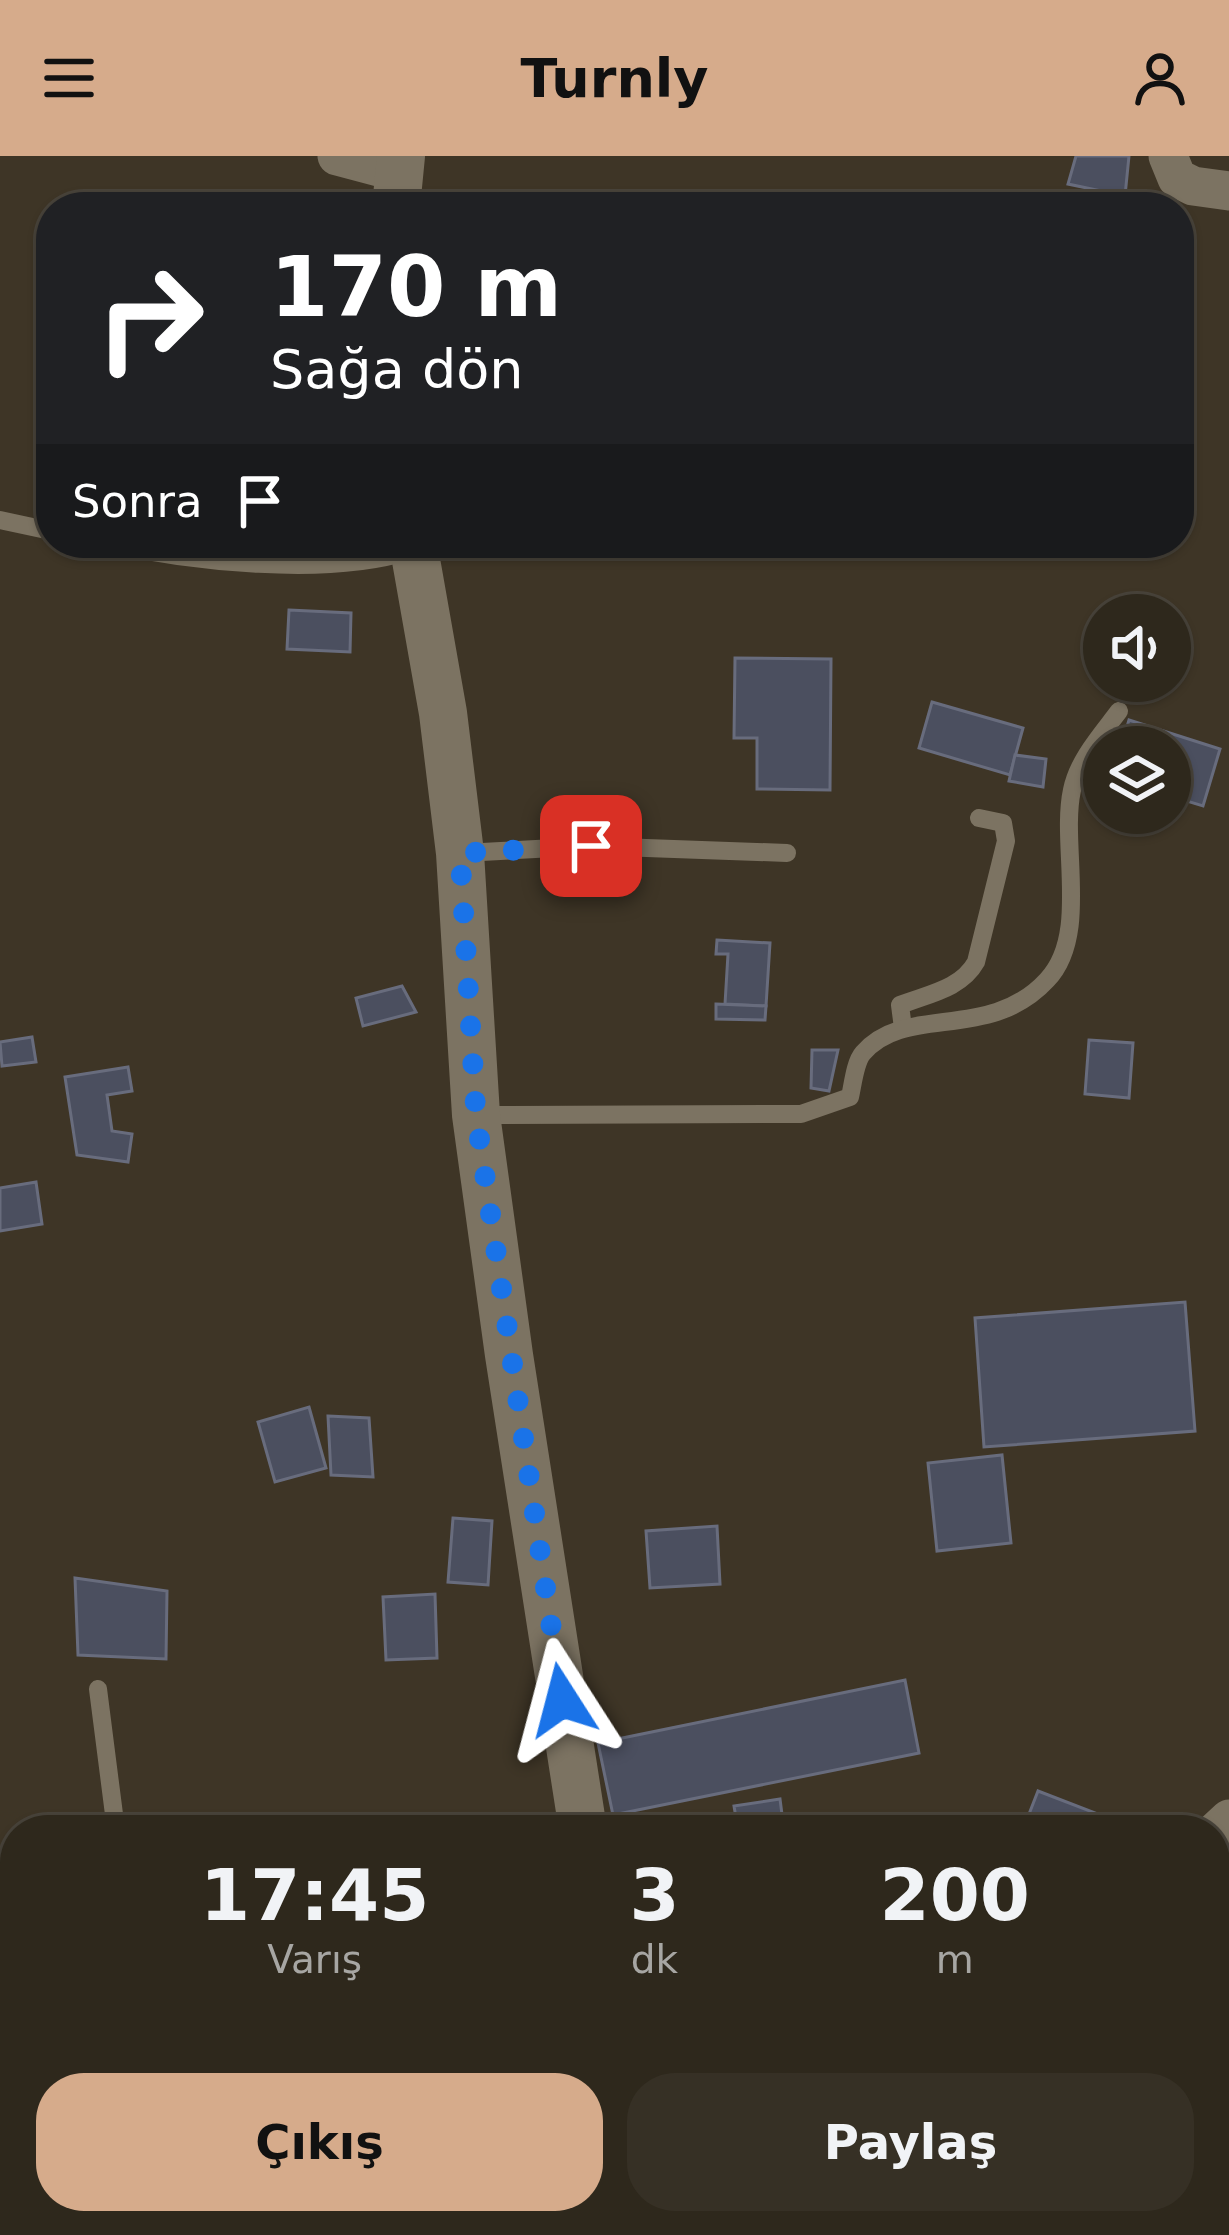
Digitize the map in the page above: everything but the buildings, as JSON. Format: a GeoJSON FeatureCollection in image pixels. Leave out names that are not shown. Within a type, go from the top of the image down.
{"type":"FeatureCollection","features":[{"type":"Feature","properties":{"kind":"street"},"geometry":{"type":"LineString","coordinates":[[337,156],[399,179]]}},
{"type":"Feature","properties":{"kind":"street"},"geometry":{"type":"LineString","coordinates":[[1168,156],[1177,178],[1193,186],[1229,191]]}},
{"type":"Feature","properties":{"kind":"street"},"geometry":{"type":"LineString","coordinates":[[415,558],[443,713],[460,853],[476,1115],[581,1815]]}},
{"type":"Feature","properties":{"kind":"lane"},"geometry":{"type":"LineString","coordinates":[[0,520],[36,528]]}},
{"type":"Feature","properties":{"kind":"lane"},"geometry":{"type":"LineString","coordinates":[[205,558],[278,563],[386,558]]}},
{"type":"Feature","properties":{"kind":"lane"},"geometry":{"type":"LineString","coordinates":[[476,1115],[801,1114],[850,1096],[860,1054],[895,1029],[990,1017],[1022,1002],[1050,978],[1063,955],[1071,899],[1071,791],[1086,754],[1119,711]]}},
{"type":"Feature","properties":{"kind":"lane"},"geometry":{"type":"LineString","coordinates":[[903,1028],[900,1005],[968,976],[976,962],[1006,842],[1003,823],[979,818]]}},
{"type":"Feature","properties":{"kind":"lane"},"geometry":{"type":"LineString","coordinates":[[460,853],[591,846],[788,853]]}},
{"type":"Feature","properties":{"kind":"lane"},"geometry":{"type":"LineString","coordinates":[[98,1689],[114,1815]]}},
{"type":"Feature","properties":{"kind":"route"},"geometry":{"type":"LineString","coordinates":[[562,1700],[476,1115],[460,853],[591,846]]}}]}
